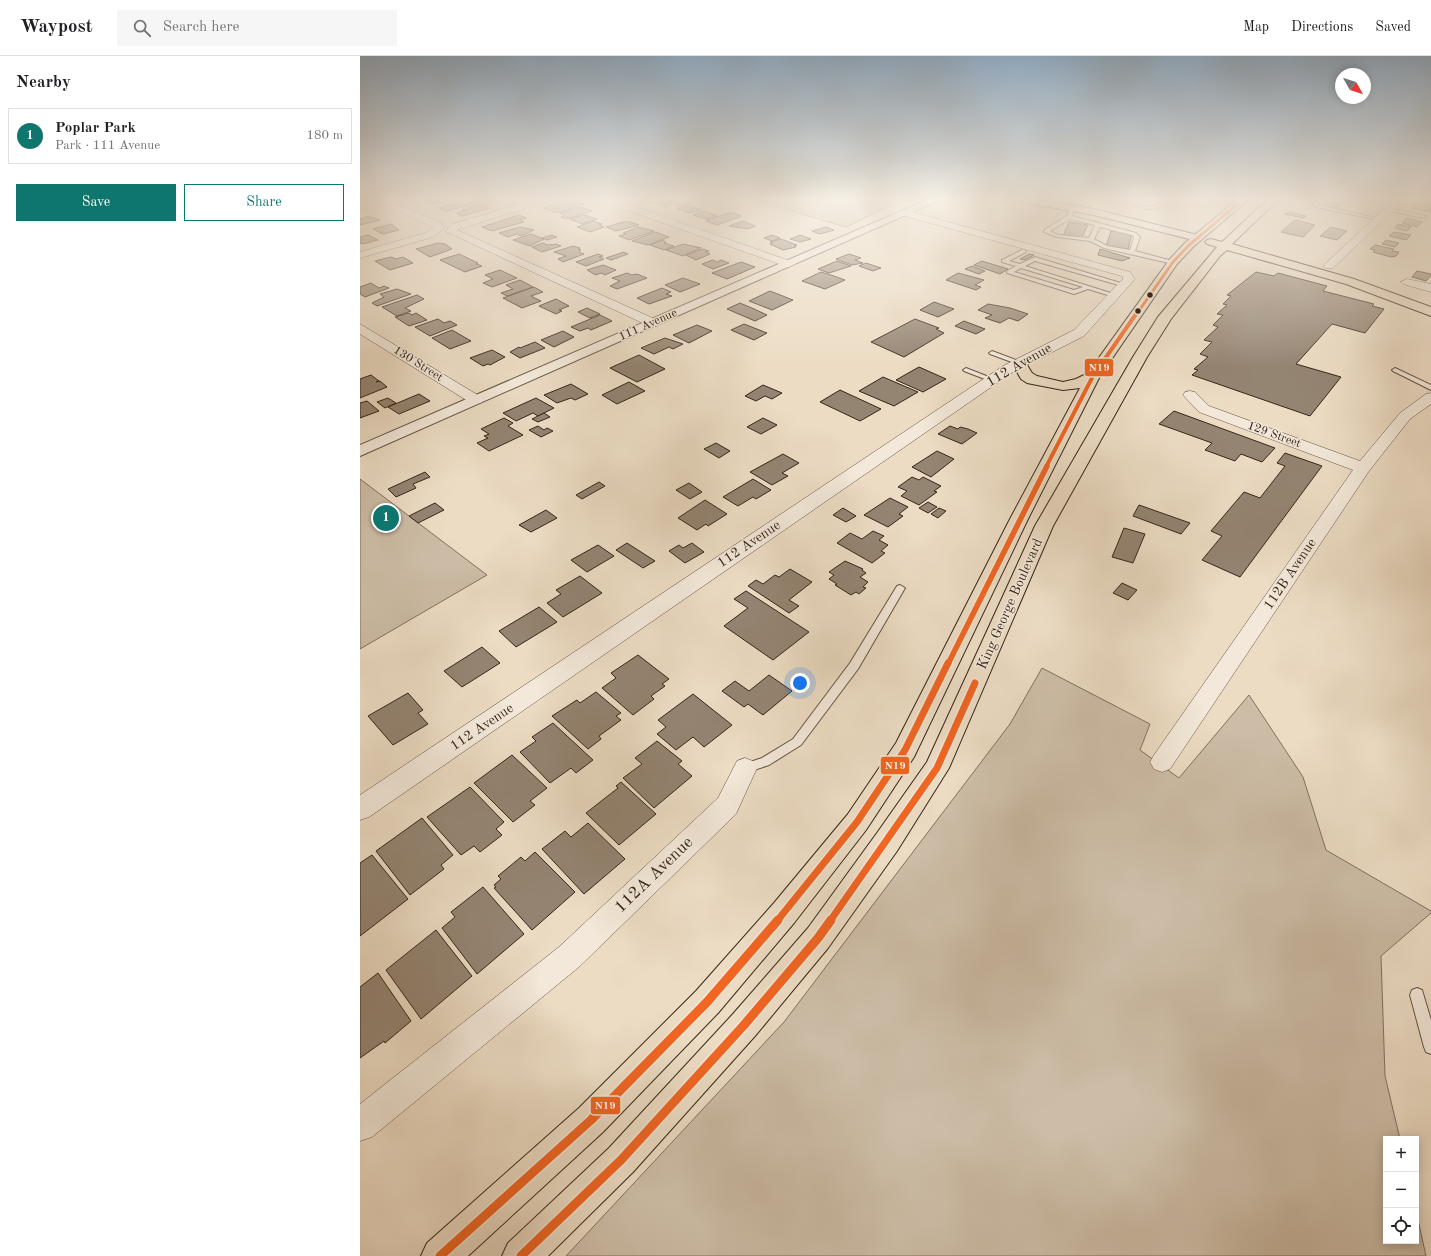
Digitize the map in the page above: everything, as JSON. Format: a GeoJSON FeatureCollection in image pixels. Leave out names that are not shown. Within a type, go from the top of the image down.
{"type":"FeatureCollection","features":[{"type":"Feature","properties":{"kind":"main road","name":"King George Boulevard"},"geometry":{"type":"LineString","coordinates":[[440,1256],[591,1120],[707,1002],[784,913],[857,822],[905,750],[1019,519],[1093,376],[1173,262],[1180,255]]}},
{"type":"Feature","properties":{"kind":"main road","name":"King George Boulevard"},"geometry":{"type":"LineString","coordinates":[[521,1256],[621,1160],[744,1025],[818,938],[887,842],[937,768],[1044,526],[1140,357],[1165,317],[1214,266],[1219,255]]}},
{"type":"Feature","properties":{"kind":"main road"},"geometry":{"type":"LineString","coordinates":[[1237,261],[1254,255]]}},
{"type":"Feature","properties":{"kind":"main road"},"geometry":{"type":"LineString","coordinates":[[1277,255],[1362,285],[1431,312]]}},
{"type":"Feature","properties":{"kind":"main road"},"geometry":{"type":"LineString","coordinates":[[1283,255],[1328,266],[1431,301]]}},
{"type":"Feature","properties":{"kind":"main road"},"geometry":{"type":"LineString","coordinates":[[1018,363],[1026,376],[1032,380],[1063,386],[1080,384],[1093,376]]}},
{"type":"Feature","properties":{"kind":"street"},"geometry":{"type":"LineString","coordinates":[[500,255],[653,323]]}},
{"type":"Feature","properties":{"kind":"street"},"geometry":{"type":"LineString","coordinates":[[763,255],[789,264]]}},
{"type":"Feature","properties":{"kind":"street","name":"111 Avenue"},"geometry":{"type":"LineString","coordinates":[[360,451],[809,255]]}},
{"type":"Feature","properties":{"kind":"street"},"geometry":{"type":"LineString","coordinates":[[1031,255],[1121,285]]}},
{"type":"Feature","properties":{"kind":"street"},"geometry":{"type":"LineString","coordinates":[[1328,266],[1340,255]]}},
{"type":"Feature","properties":{"kind":"street"},"geometry":{"type":"LineString","coordinates":[[1407,282],[1431,288]]}},
{"type":"Feature","properties":{"kind":"street","name":"112 Avenue"},"geometry":{"type":"LineString","coordinates":[[360,809],[992,380],[1018,363],[1079,333],[1121,285]]}},
{"type":"Feature","properties":{"kind":"street","name":"130 Street"},"geometry":{"type":"LineString","coordinates":[[360,328],[476,400]]}},
{"type":"Feature","properties":{"kind":"street","name":"129 Street"},"geometry":{"type":"LineString","coordinates":[[1190,395],[1204,409],[1363,468]]}},
{"type":"Feature","properties":{"kind":"street","name":"112B Avenue"},"geometry":{"type":"LineString","coordinates":[[1162,762],[1363,468],[1405,416],[1431,397]]}},
{"type":"Feature","properties":{"kind":"street","name":"112A Avenue"},"geometry":{"type":"LineString","coordinates":[[360,1125],[569,957],[726,806],[745,768]]}},
{"type":"Feature","properties":{"kind":"lane"},"geometry":{"type":"LineString","coordinates":[[1016,255],[1004,261],[1088,287]]}},
{"type":"Feature","properties":{"kind":"lane"},"geometry":{"type":"LineString","coordinates":[[1144,255],[1173,262]]}},
{"type":"Feature","properties":{"kind":"lane"},"geometry":{"type":"LineString","coordinates":[[1035,259],[1121,285],[1088,287],[1074,292],[1009,272],[1035,259]]}},
{"type":"Feature","properties":{"kind":"lane"},"geometry":{"type":"LineString","coordinates":[[992,353],[1018,363]]}},
{"type":"Feature","properties":{"kind":"lane"},"geometry":{"type":"LineString","coordinates":[[966,370],[992,380]]}},
{"type":"Feature","properties":{"kind":"lane"},"geometry":{"type":"LineString","coordinates":[[1395,370],[1431,388]]}},
{"type":"Feature","properties":{"kind":"lane","name":"112A Avenue"},"geometry":{"type":"LineString","coordinates":[[745,768],[765,762],[797,742],[854,666],[900,588]]}},
{"type":"Feature","properties":{"kind":"lane"},"geometry":{"type":"LineString","coordinates":[[1417,995],[1431,1047]]}},
{"type":"Feature","properties":{"kind":"shaded area"},"geometry":{"type":"Polygon","coordinates":[[[360,479],[487,575],[360,649],[360,479]]]}},
{"type":"Feature","properties":{"kind":"shaded area"},"geometry":{"type":"Polygon","coordinates":[[[1042,668],[1150,724],[1140,750],[1179,778],[1249,695],[1303,777],[1326,850],[1431,911],[1431,913],[1381,956],[1385,1076],[1399,1136],[1383,1136],[1383,1244],[1419,1244],[1419,1224],[1426,1256],[566,1256],[784,1022],[1010,724],[1042,668]]]}},
{"type":"Feature","properties":{"kind":"building"},"geometry":{"type":"Polygon","coordinates":[[[456,255],[461,255],[482,266],[465,272],[440,260],[456,255]]]}},
{"type":"Feature","properties":{"kind":"building"},"geometry":{"type":"Polygon","coordinates":[[[563,255],[581,255],[563,262],[558,259],[566,256],[563,255]]]}},
{"type":"Feature","properties":{"kind":"building"},"geometry":{"type":"Polygon","coordinates":[[[595,255],[603,256],[599,257],[604,259],[586,266],[576,262],[595,255]]]}},
{"type":"Feature","properties":{"kind":"building"},"geometry":{"type":"Polygon","coordinates":[[[615,255],[625,255],[611,260],[606,258],[615,255]]]}},
{"type":"Feature","properties":{"kind":"building"},"geometry":{"type":"Polygon","coordinates":[[[686,255],[708,255],[696,260],[686,255]]]}},
{"type":"Feature","properties":{"kind":"building"},"geometry":{"type":"Polygon","coordinates":[[[846,255],[852,255],[861,258],[855,260],[863,263],[852,265],[836,259],[846,255]]]}},
{"type":"Feature","properties":{"kind":"building"},"geometry":{"type":"Polygon","coordinates":[[[1027,255],[1034,255],[1025,260],[1020,259],[1027,255]]]}},
{"type":"Feature","properties":{"kind":"building"},"geometry":{"type":"Polygon","coordinates":[[[1098,255],[1120,255],[1130,258],[1122,261],[1098,255]]]}},
{"type":"Feature","properties":{"kind":"building"},"geometry":{"type":"Polygon","coordinates":[[[1384,255],[1397,255],[1391,257],[1384,255]]]}},
{"type":"Feature","properties":{"kind":"building"},"geometry":{"type":"Polygon","coordinates":[[[391,257],[396,259],[403,257],[413,263],[390,270],[375,261],[391,257]]]}},
{"type":"Feature","properties":{"kind":"building"},"geometry":{"type":"Polygon","coordinates":[[[713,260],[717,262],[721,260],[729,263],[713,269],[702,264],[713,260]]]}},
{"type":"Feature","properties":{"kind":"building"},"geometry":{"type":"Polygon","coordinates":[[[837,261],[851,266],[829,273],[818,269],[837,261]]]}},
{"type":"Feature","properties":{"kind":"building"},"geometry":{"type":"Polygon","coordinates":[[[982,261],[1008,269],[1000,274],[974,265],[982,261]]]}},
{"type":"Feature","properties":{"kind":"building"},"geometry":{"type":"Polygon","coordinates":[[[741,262],[755,267],[727,279],[712,273],[741,262]]]}},
{"type":"Feature","properties":{"kind":"building"},"geometry":{"type":"Polygon","coordinates":[[[866,263],[881,268],[873,271],[859,266],[866,263]]]}},
{"type":"Feature","properties":{"kind":"building"},"geometry":{"type":"Polygon","coordinates":[[[603,265],[616,270],[605,275],[601,273],[596,275],[587,270],[603,265]]]}},
{"type":"Feature","properties":{"kind":"building"},"geometry":{"type":"Polygon","coordinates":[[[972,266],[985,271],[979,274],[965,269],[972,266]]]}},
{"type":"Feature","properties":{"kind":"building"},"geometry":{"type":"Polygon","coordinates":[[[500,270],[517,278],[492,287],[483,283],[493,279],[485,275],[500,270]]]}},
{"type":"Feature","properties":{"kind":"building"},"geometry":{"type":"Polygon","coordinates":[[[1417,271],[1431,275],[1426,281],[1412,277],[1417,271]]]}},
{"type":"Feature","properties":{"kind":"building"},"geometry":{"type":"Polygon","coordinates":[[[821,272],[845,280],[825,289],[802,281],[821,272]]]}},
{"type":"Feature","properties":{"kind":"building"},"geometry":{"type":"Polygon","coordinates":[[[1256,272],[1274,276],[1278,273],[1327,286],[1323,291],[1374,304],[1372,306],[1384,309],[1365,333],[1332,324],[1296,364],[1341,377],[1310,416],[1192,375],[1198,370],[1194,369],[1208,357],[1200,354],[1212,342],[1204,340],[1218,327],[1213,325],[1223,315],[1217,314],[1227,305],[1223,304],[1231,296],[1227,295],[1256,272]]]}},
{"type":"Feature","properties":{"kind":"building"},"geometry":{"type":"Polygon","coordinates":[[[627,273],[632,275],[637,274],[647,278],[617,289],[610,286],[620,281],[612,278],[627,273]]]}},
{"type":"Feature","properties":{"kind":"building"},"geometry":{"type":"Polygon","coordinates":[[[958,273],[984,280],[975,285],[981,287],[976,290],[946,280],[958,273]]]}},
{"type":"Feature","properties":{"kind":"building"},"geometry":{"type":"Polygon","coordinates":[[[683,278],[700,284],[680,292],[665,285],[683,278]]]}},
{"type":"Feature","properties":{"kind":"building"},"geometry":{"type":"Polygon","coordinates":[[[520,280],[533,287],[507,296],[501,293],[513,289],[506,285],[520,280]]]}},
{"type":"Feature","properties":{"kind":"building"},"geometry":{"type":"Polygon","coordinates":[[[371,283],[379,288],[384,286],[389,288],[365,297],[360,294],[360,287],[371,283]]]}},
{"type":"Feature","properties":{"kind":"building"},"geometry":{"type":"Polygon","coordinates":[[[534,287],[543,292],[531,296],[541,301],[522,308],[503,298],[534,287]]]}},
{"type":"Feature","properties":{"kind":"building"},"geometry":{"type":"Polygon","coordinates":[[[662,288],[671,292],[666,294],[672,296],[649,304],[637,298],[662,288]]]}},
{"type":"Feature","properties":{"kind":"building"},"geometry":{"type":"Polygon","coordinates":[[[397,289],[411,294],[377,306],[372,303],[384,297],[380,294],[397,289]]]}},
{"type":"Feature","properties":{"kind":"building"},"geometry":{"type":"Polygon","coordinates":[[[770,291],[793,300],[772,310],[749,301],[770,291]]]}},
{"type":"Feature","properties":{"kind":"building"},"geometry":{"type":"Polygon","coordinates":[[[417,295],[424,299],[405,308],[411,311],[397,316],[382,307],[417,295]]]}},
{"type":"Feature","properties":{"kind":"building"},"geometry":{"type":"Polygon","coordinates":[[[556,299],[569,306],[559,310],[562,311],[556,314],[539,306],[556,299]]]}},
{"type":"Feature","properties":{"kind":"building"},"geometry":{"type":"Polygon","coordinates":[[[934,302],[954,309],[938,317],[920,310],[934,302]]]}},
{"type":"Feature","properties":{"kind":"building"},"geometry":{"type":"Polygon","coordinates":[[[740,303],[767,315],[755,321],[727,309],[740,303]]]}},
{"type":"Feature","properties":{"kind":"building"},"geometry":{"type":"Polygon","coordinates":[[[988,304],[1010,308],[1028,314],[1018,321],[1009,318],[1000,323],[985,318],[992,315],[978,310],[988,304]]]}},
{"type":"Feature","properties":{"kind":"building"},"geometry":{"type":"Polygon","coordinates":[[[587,308],[600,314],[590,318],[578,312],[587,308]]]}},
{"type":"Feature","properties":{"kind":"building"},"geometry":{"type":"Polygon","coordinates":[[[409,313],[412,315],[416,313],[427,320],[409,326],[395,317],[409,313]]]}},
{"type":"Feature","properties":{"kind":"building"},"geometry":{"type":"Polygon","coordinates":[[[600,315],[612,321],[591,330],[588,328],[580,331],[571,327],[600,315]]]}},
{"type":"Feature","properties":{"kind":"building"},"geometry":{"type":"Polygon","coordinates":[[[438,319],[444,323],[450,321],[457,325],[430,336],[415,327],[438,319]]]}},
{"type":"Feature","properties":{"kind":"building"},"geometry":{"type":"Polygon","coordinates":[[[915,319],[939,328],[936,329],[944,333],[904,357],[871,342],[915,319]]]}},
{"type":"Feature","properties":{"kind":"building"},"geometry":{"type":"Polygon","coordinates":[[[964,321],[985,329],[976,334],[955,326],[964,321]]]}},
{"type":"Feature","properties":{"kind":"building"},"geometry":{"type":"Polygon","coordinates":[[[744,324],[767,333],[754,340],[731,330],[744,324]]]}},
{"type":"Feature","properties":{"kind":"building"},"geometry":{"type":"Polygon","coordinates":[[[697,325],[712,331],[689,343],[673,335],[697,325]]]}},
{"type":"Feature","properties":{"kind":"building"},"geometry":{"type":"Polygon","coordinates":[[[452,330],[471,341],[450,349],[432,338],[452,330]]]}},
{"type":"Feature","properties":{"kind":"building"},"geometry":{"type":"Polygon","coordinates":[[[563,331],[574,337],[554,347],[541,340],[563,331]]]}},
{"type":"Feature","properties":{"kind":"building"},"geometry":{"type":"Polygon","coordinates":[[[665,338],[683,344],[673,349],[669,347],[654,354],[641,348],[665,338]]]}},
{"type":"Feature","properties":{"kind":"building"},"geometry":{"type":"Polygon","coordinates":[[[535,342],[545,348],[520,358],[510,352],[519,347],[520,348],[535,342]]]}},
{"type":"Feature","properties":{"kind":"building"},"geometry":{"type":"Polygon","coordinates":[[[492,350],[505,357],[490,365],[488,364],[483,366],[470,358],[492,350]]]}},
{"type":"Feature","properties":{"kind":"building"},"geometry":{"type":"Polygon","coordinates":[[[639,355],[665,369],[637,382],[610,368],[639,355]]]}},
{"type":"Feature","properties":{"kind":"building"},"geometry":{"type":"Polygon","coordinates":[[[919,367],[946,379],[923,392],[896,380],[919,367]]]}},
{"type":"Feature","properties":{"kind":"building"},"geometry":{"type":"Polygon","coordinates":[[[371,375],[379,381],[376,382],[380,381],[387,387],[360,398],[360,379],[371,375]]]}},
{"type":"Feature","properties":{"kind":"building"},"geometry":{"type":"Polygon","coordinates":[[[883,377],[918,392],[894,406],[859,391],[883,377]]]}},
{"type":"Feature","properties":{"kind":"building"},"geometry":{"type":"Polygon","coordinates":[[[629,382],[645,391],[617,404],[602,395],[629,382]]]}},
{"type":"Feature","properties":{"kind":"building"},"geometry":{"type":"Polygon","coordinates":[[[571,384],[588,394],[575,400],[571,398],[557,403],[544,395],[571,384]]]}},
{"type":"Feature","properties":{"kind":"building"},"geometry":{"type":"Polygon","coordinates":[[[763,385],[782,393],[772,399],[765,396],[756,401],[745,396],[763,385]]]}},
{"type":"Feature","properties":{"kind":"building"},"geometry":{"type":"Polygon","coordinates":[[[840,390],[881,409],[860,421],[820,402],[840,390]]]}},
{"type":"Feature","properties":{"kind":"building"},"geometry":{"type":"Polygon","coordinates":[[[419,394],[430,401],[399,414],[388,407],[419,394]]]}},
{"type":"Feature","properties":{"kind":"building"},"geometry":{"type":"Polygon","coordinates":[[[388,398],[396,403],[385,408],[377,402],[388,398]]]}},
{"type":"Feature","properties":{"kind":"building"},"geometry":{"type":"Polygon","coordinates":[[[536,398],[554,408],[538,416],[533,413],[516,421],[503,413],[536,398]]]}},
{"type":"Feature","properties":{"kind":"building"},"geometry":{"type":"Polygon","coordinates":[[[367,401],[379,411],[360,418],[360,403],[367,401]]]}},
{"type":"Feature","properties":{"kind":"building"},"geometry":{"type":"Polygon","coordinates":[[[1174,411],[1275,448],[1262,462],[1241,454],[1235,461],[1205,450],[1212,443],[1159,424],[1174,411]]]}},
{"type":"Feature","properties":{"kind":"building"},"geometry":{"type":"Polygon","coordinates":[[[544,413],[550,417],[538,422],[532,419],[544,413]]]}},
{"type":"Feature","properties":{"kind":"building"},"geometry":{"type":"Polygon","coordinates":[[[504,418],[513,423],[508,426],[523,435],[489,451],[477,443],[488,438],[484,436],[489,434],[481,429],[504,418]]]}},
{"type":"Feature","properties":{"kind":"building"},"geometry":{"type":"Polygon","coordinates":[[[763,418],[777,425],[761,434],[747,427],[763,418]]]}},
{"type":"Feature","properties":{"kind":"building"},"geometry":{"type":"Polygon","coordinates":[[[538,426],[544,430],[547,428],[553,431],[541,437],[529,430],[538,426]]]}},
{"type":"Feature","properties":{"kind":"building"},"geometry":{"type":"Polygon","coordinates":[[[950,426],[958,429],[960,427],[968,429],[977,433],[962,444],[938,434],[950,426]]]}},
{"type":"Feature","properties":{"kind":"building"},"geometry":{"type":"Polygon","coordinates":[[[716,443],[730,451],[719,458],[704,449],[716,443]]]}},
{"type":"Feature","properties":{"kind":"building"},"geometry":{"type":"Polygon","coordinates":[[[937,451],[954,459],[931,477],[912,467],[937,451]]]}},
{"type":"Feature","properties":{"kind":"building"},"geometry":{"type":"Polygon","coordinates":[[[1285,453],[1322,466],[1240,577],[1202,560],[1222,536],[1211,531],[1244,492],[1260,498],[1285,466],[1277,463],[1285,453]]]}},
{"type":"Feature","properties":{"kind":"building"},"geometry":{"type":"Polygon","coordinates":[[[783,454],[799,463],[782,473],[788,476],[772,485],[750,472],[783,454]]]}},
{"type":"Feature","properties":{"kind":"building"},"geometry":{"type":"Polygon","coordinates":[[[425,472],[430,477],[413,484],[416,488],[396,497],[388,489],[425,472]]]}},
{"type":"Feature","properties":{"kind":"building"},"geometry":{"type":"Polygon","coordinates":[[[912,477],[919,480],[923,477],[941,486],[934,491],[937,492],[919,505],[901,496],[907,491],[898,487],[912,477]]]}},
{"type":"Feature","properties":{"kind":"building"},"geometry":{"type":"Polygon","coordinates":[[[753,479],[771,490],[756,499],[753,497],[738,506],[723,497],[753,479]]]}},
{"type":"Feature","properties":{"kind":"building"},"geometry":{"type":"Polygon","coordinates":[[[599,482],[605,486],[582,499],[576,495],[599,482]]]}},
{"type":"Feature","properties":{"kind":"building"},"geometry":{"type":"Polygon","coordinates":[[[689,483],[702,492],[690,499],[676,490],[689,483]]]}},
{"type":"Feature","properties":{"kind":"building"},"geometry":{"type":"Polygon","coordinates":[[[890,498],[908,507],[899,514],[903,516],[888,527],[864,515],[890,498]]]}},
{"type":"Feature","properties":{"kind":"building"},"geometry":{"type":"Polygon","coordinates":[[[705,500],[727,514],[708,526],[706,524],[697,530],[678,518],[705,500]]]}},
{"type":"Feature","properties":{"kind":"building"},"geometry":{"type":"Polygon","coordinates":[[[928,502],[937,507],[928,513],[919,508],[928,502]]]}},
{"type":"Feature","properties":{"kind":"building"},"geometry":{"type":"Polygon","coordinates":[[[435,503],[444,510],[418,523],[409,516],[435,503]]]}},
{"type":"Feature","properties":{"kind":"building"},"geometry":{"type":"Polygon","coordinates":[[[1139,505],[1190,523],[1181,534],[1133,516],[1139,505]]]}},
{"type":"Feature","properties":{"kind":"building"},"geometry":{"type":"Polygon","coordinates":[[[843,508],[856,516],[846,522],[833,515],[843,508]]]}},
{"type":"Feature","properties":{"kind":"building"},"geometry":{"type":"Polygon","coordinates":[[[939,508],[946,511],[938,518],[931,514],[939,508]]]}},
{"type":"Feature","properties":{"kind":"building"},"geometry":{"type":"Polygon","coordinates":[[[546,510],[557,518],[531,532],[519,525],[546,510]]]}},
{"type":"Feature","properties":{"kind":"building"},"geometry":{"type":"Polygon","coordinates":[[[1124,528],[1145,534],[1133,563],[1112,557],[1124,528]]]}},
{"type":"Feature","properties":{"kind":"building"},"geometry":{"type":"Polygon","coordinates":[[[873,531],[884,536],[879,540],[888,545],[881,551],[885,553],[872,563],[837,543],[850,533],[862,539],[873,531]]]}},
{"type":"Feature","properties":{"kind":"building"},"geometry":{"type":"Polygon","coordinates":[[[627,543],[655,561],[643,568],[616,550],[627,543]]]}},
{"type":"Feature","properties":{"kind":"building"},"geometry":{"type":"Polygon","coordinates":[[[692,543],[704,552],[685,563],[669,551],[679,545],[683,548],[692,543]]]}},
{"type":"Feature","properties":{"kind":"building"},"geometry":{"type":"Polygon","coordinates":[[[598,545],[614,556],[587,572],[571,560],[598,545]]]}},
{"type":"Feature","properties":{"kind":"building"},"geometry":{"type":"Polygon","coordinates":[[[845,561],[863,569],[862,570],[866,573],[860,577],[868,582],[863,587],[866,588],[859,594],[856,592],[851,595],[835,585],[837,584],[829,579],[834,575],[829,572],[845,561]]]}},
{"type":"Feature","properties":{"kind":"building"},"geometry":{"type":"Polygon","coordinates":[[[790,569],[812,582],[789,600],[799,606],[789,613],[748,586],[756,580],[763,584],[775,575],[779,577],[790,569]]]}},
{"type":"Feature","properties":{"kind":"building"},"geometry":{"type":"Polygon","coordinates":[[[580,576],[602,593],[563,617],[547,603],[561,594],[556,590],[580,576]]]}},
{"type":"Feature","properties":{"kind":"building"},"geometry":{"type":"Polygon","coordinates":[[[1122,583],[1137,590],[1128,600],[1113,593],[1122,583]]]}},
{"type":"Feature","properties":{"kind":"building"},"geometry":{"type":"Polygon","coordinates":[[[746,591],[809,632],[773,660],[724,626],[748,608],[734,599],[746,591]]]}},
{"type":"Feature","properties":{"kind":"building"},"geometry":{"type":"Polygon","coordinates":[[[539,607],[557,622],[516,647],[499,631],[539,607]]]}},
{"type":"Feature","properties":{"kind":"building"},"geometry":{"type":"Polygon","coordinates":[[[482,647],[500,663],[462,687],[444,671],[482,647]]]}},
{"type":"Feature","properties":{"kind":"building"},"geometry":{"type":"Polygon","coordinates":[[[638,655],[669,679],[662,684],[665,686],[651,696],[654,699],[633,715],[602,688],[616,678],[611,673],[638,655]]]}},
{"type":"Feature","properties":{"kind":"building"},"geometry":{"type":"Polygon","coordinates":[[[769,675],[792,691],[763,715],[748,704],[744,707],[722,691],[735,681],[749,691],[769,675]]]}},
{"type":"Feature","properties":{"kind":"building"},"geometry":{"type":"Polygon","coordinates":[[[596,692],[621,713],[616,716],[621,720],[599,736],[601,739],[588,749],[552,716],[577,700],[580,703],[596,692]]]}},
{"type":"Feature","properties":{"kind":"building"},"geometry":{"type":"Polygon","coordinates":[[[408,693],[423,710],[418,713],[428,724],[393,745],[368,716],[408,693]]]}},
{"type":"Feature","properties":{"kind":"building"},"geometry":{"type":"Polygon","coordinates":[[[693,694],[732,725],[704,747],[693,737],[676,750],[657,734],[666,727],[658,720],[693,694]]]}},
{"type":"Feature","properties":{"kind":"building"},"geometry":{"type":"Polygon","coordinates":[[[553,723],[593,760],[576,773],[571,768],[550,783],[520,752],[536,741],[532,737],[553,723]]]}},
{"type":"Feature","properties":{"kind":"building"},"geometry":{"type":"Polygon","coordinates":[[[657,741],[682,761],[678,764],[692,776],[654,808],[623,778],[642,764],[635,758],[657,741]]]}},
{"type":"Feature","properties":{"kind":"building"},"geometry":{"type":"Polygon","coordinates":[[[512,755],[547,788],[530,801],[535,805],[513,822],[474,783],[512,755]]]}},
{"type":"Feature","properties":{"kind":"building"},"geometry":{"type":"Polygon","coordinates":[[[621,782],[656,814],[619,845],[586,813],[618,788],[616,786],[621,782]]]}},
{"type":"Feature","properties":{"kind":"building"},"geometry":{"type":"Polygon","coordinates":[[[470,787],[504,822],[496,829],[502,835],[480,852],[474,846],[461,855],[427,817],[470,787]]]}},
{"type":"Feature","properties":{"kind":"building"},"geometry":{"type":"Polygon","coordinates":[[[422,818],[453,855],[441,865],[444,869],[410,895],[376,851],[422,818]]]}},
{"type":"Feature","properties":{"kind":"building"},"geometry":{"type":"Polygon","coordinates":[[[588,823],[625,859],[584,894],[542,849],[565,831],[571,837],[588,823]]]}},
{"type":"Feature","properties":{"kind":"building"},"geometry":{"type":"Polygon","coordinates":[[[535,852],[575,892],[532,930],[494,888],[496,887],[494,885],[501,879],[498,876],[521,857],[525,861],[535,852]]]}},
{"type":"Feature","properties":{"kind":"building"},"geometry":{"type":"Polygon","coordinates":[[[372,855],[408,899],[360,936],[360,863],[372,855]]]}},
{"type":"Feature","properties":{"kind":"building"},"geometry":{"type":"Polygon","coordinates":[[[483,887],[524,934],[477,974],[442,928],[455,917],[451,912],[483,887]]]}},
{"type":"Feature","properties":{"kind":"building"},"geometry":{"type":"Polygon","coordinates":[[[436,930],[472,976],[421,1019],[386,970],[436,930]]]}},
{"type":"Feature","properties":{"kind":"building"},"geometry":{"type":"Polygon","coordinates":[[[378,973],[411,1021],[385,1043],[384,1041],[360,1058],[360,987],[378,973]]]}},
{"type":"Feature","properties":{"kind":"transit line","name":"N19"},"geometry":{"type":"LineString","coordinates":[[440,1256],[591,1120],[707,1002],[784,913],[857,822],[905,750],[1019,519],[1093,376],[1173,262],[1180,255]]}},
{"type":"Feature","properties":{"kind":"transit line","name":"N19"},"geometry":{"type":"LineString","coordinates":[[521,1256],[621,1160],[744,1025],[818,938],[887,842],[937,768],[975,683]]}},
{"type":"Feature","properties":{"kind":"place","name":"Poplar Park"},"geometry":{"type":"Point","coordinates":[386,518]}}]}
